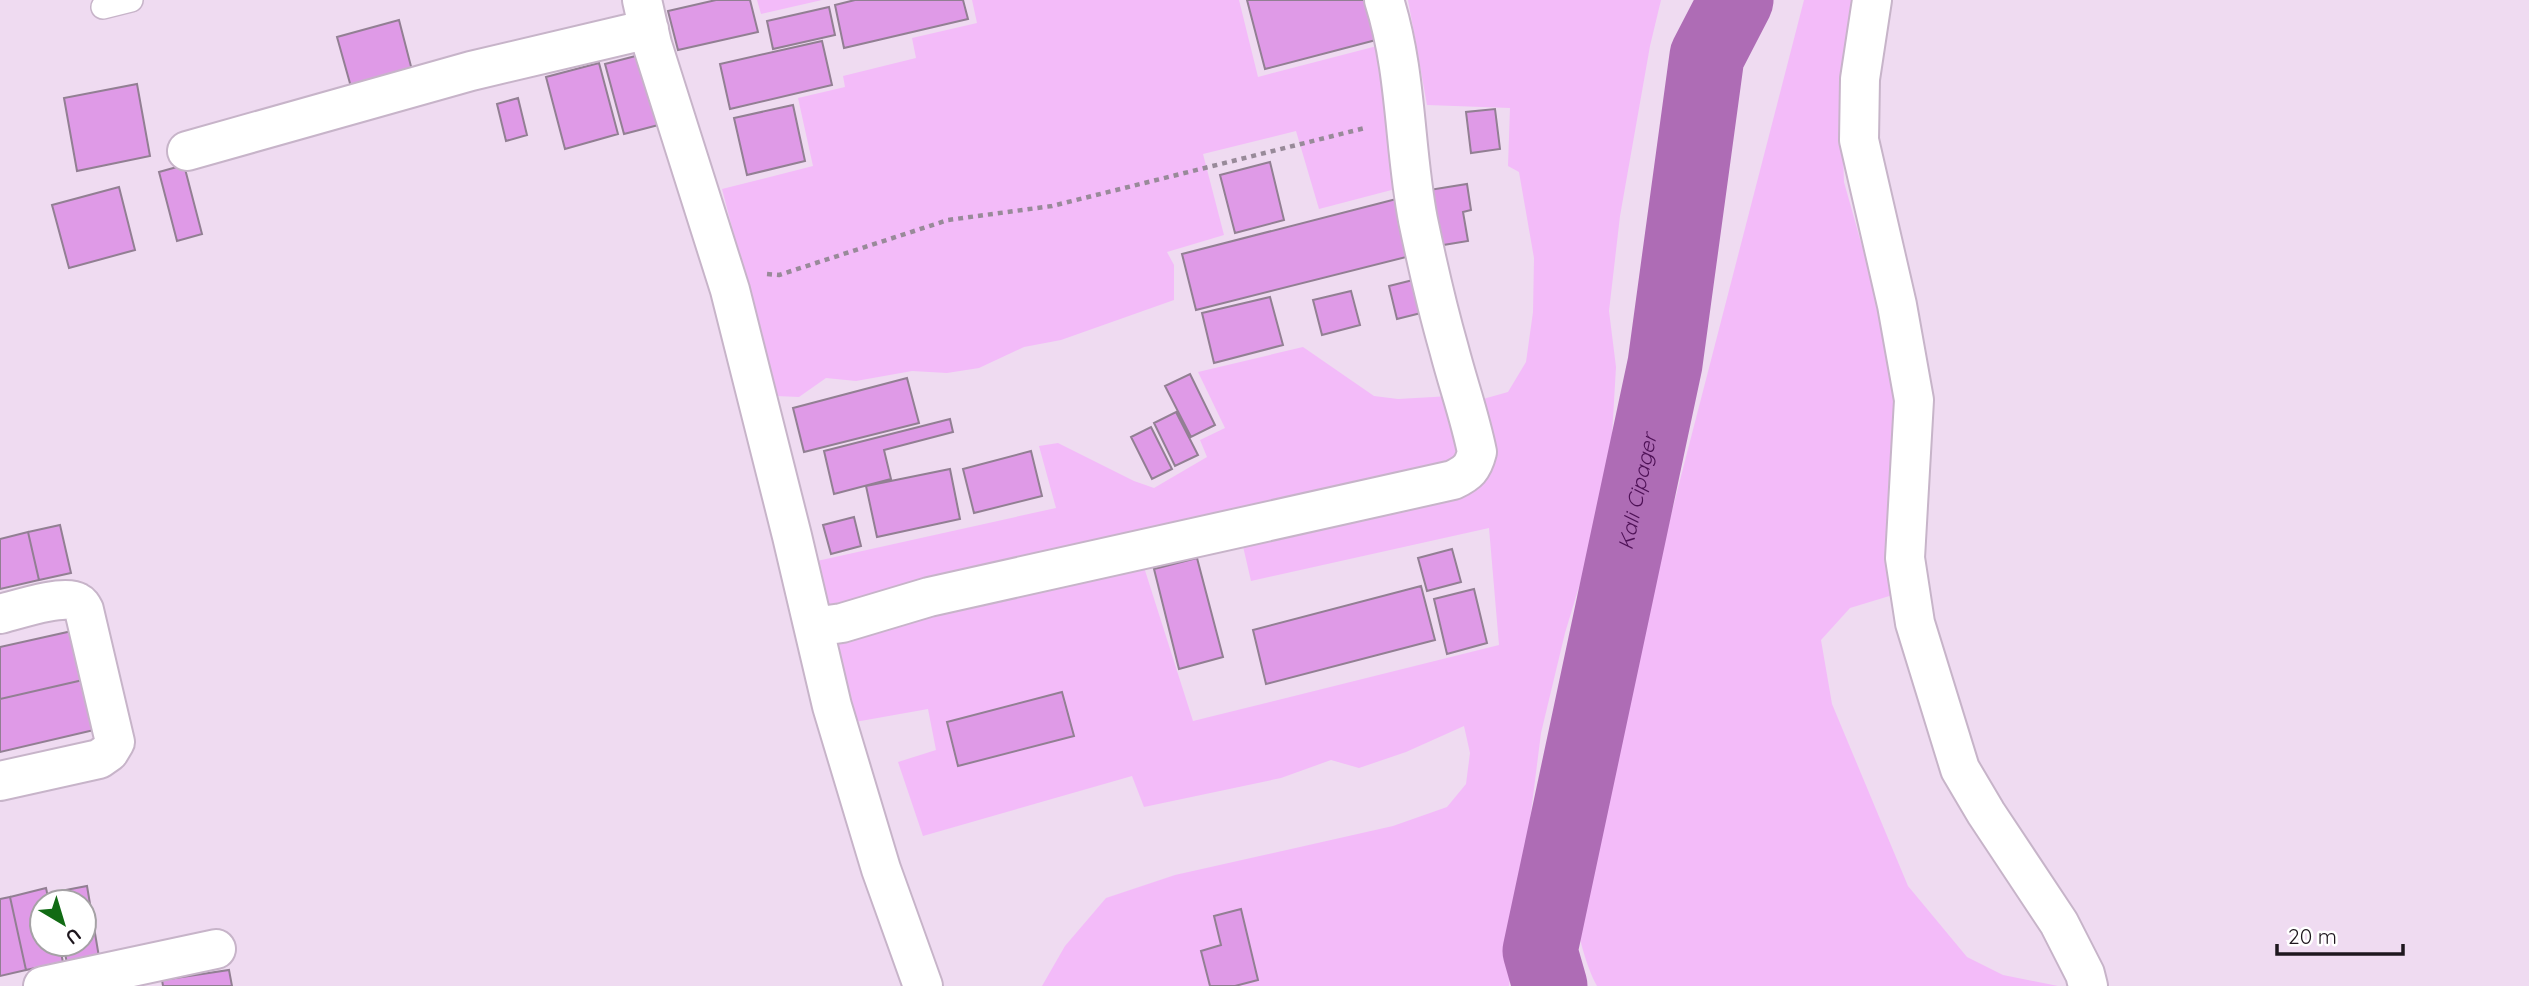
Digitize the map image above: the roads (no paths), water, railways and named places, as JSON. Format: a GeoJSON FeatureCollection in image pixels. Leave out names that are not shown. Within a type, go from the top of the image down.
{"type":"FeatureCollection","features":[{"type":"Feature","properties":{"kind":"street"},"geometry":{"type":"LineString","coordinates":[[814,627],[842,623],[929,597],[1453,480],[1466,474],[1474,466],[1477,452],[1472,427],[1448,348],[1418,219],[1407,117],[1391,21],[1384,0]]}},
{"type":"Feature","properties":{"kind":"street"},"geometry":{"type":"LineString","coordinates":[[1872,0],[1860,79],[1859,140],[1897,305],[1914,400],[1905,558],[1914,623],[1960,769],[2059,923],[2085,974],[2088,986]]}},
{"type":"Feature","properties":{"kind":"street"},"geometry":{"type":"LineString","coordinates":[[187,151],[471,71],[645,14],[724,271],[832,706],[873,844],[923,986]]}},
{"type":"Feature","properties":{"kind":"street"},"geometry":{"type":"LineString","coordinates":[[0,614],[62,600],[80,603],[84,610],[115,742],[109,752],[99,759],[0,781]]}},
{"type":"Feature","properties":{"kind":"street"},"geometry":{"type":"LineString","coordinates":[[43,986],[216,949]]}},
{"type":"Feature","properties":{"kind":"lane"},"geometry":{"type":"LineString","coordinates":[[103,7],[131,0]]}},
{"type":"Feature","properties":{"kind":"waterway","name":"Kali Cipager"},"geometry":{"type":"LineString","coordinates":[[1550,986],[1540,951],[1665,364],[1707,56],[1736,0]]}}]}
